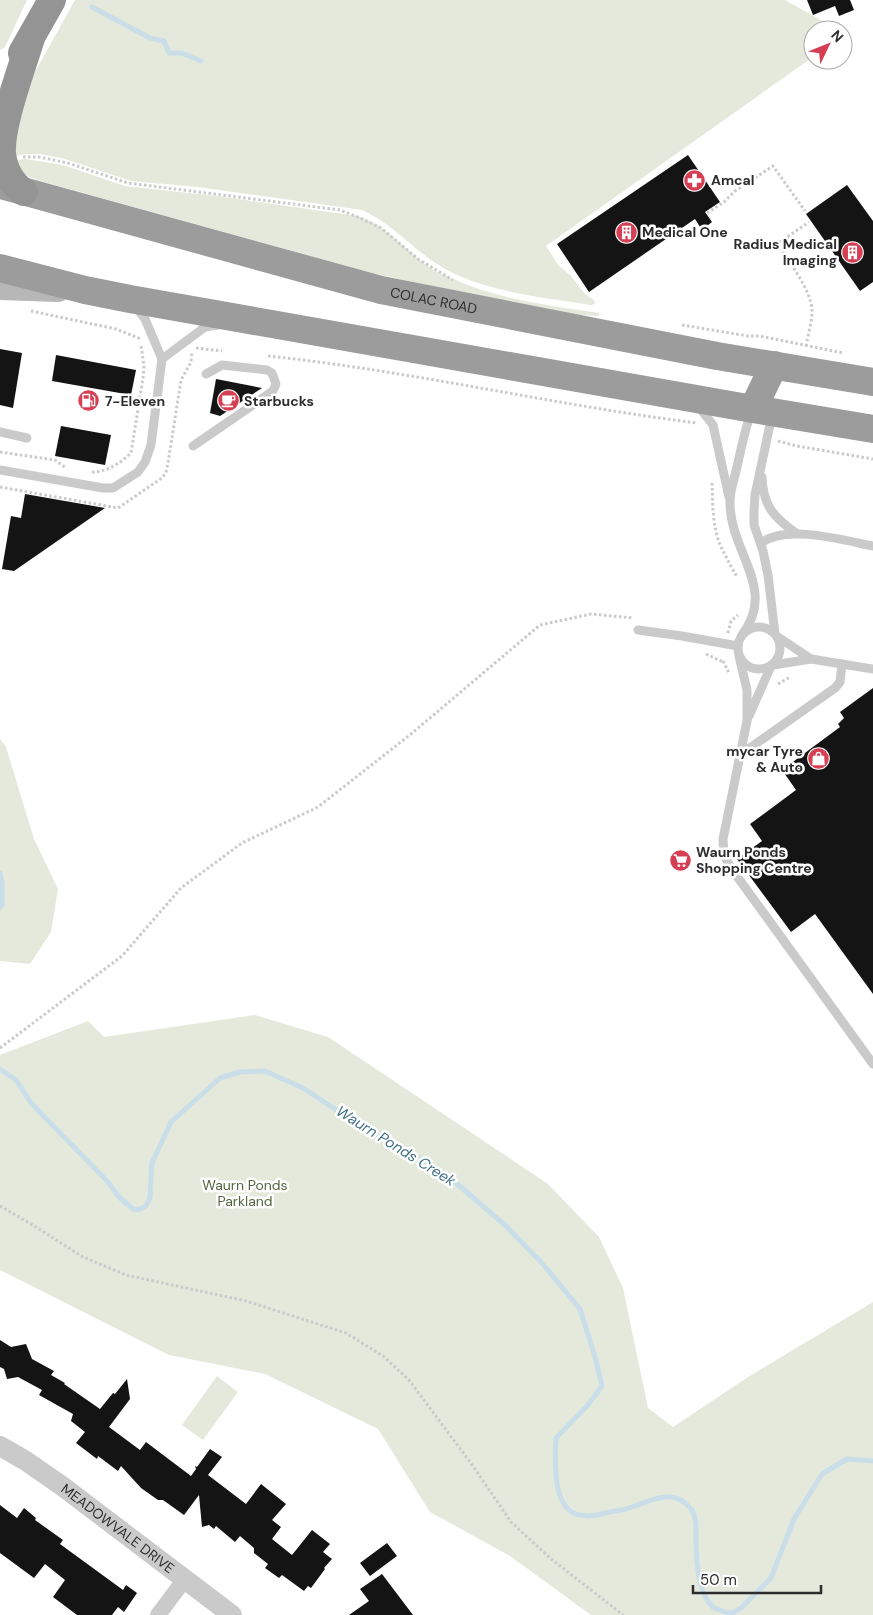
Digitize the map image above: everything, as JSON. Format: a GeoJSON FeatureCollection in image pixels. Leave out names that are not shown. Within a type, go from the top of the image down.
{"type":"FeatureCollection","features":[{"type":"Feature","properties":{"kind":"highway"},"geometry":{"type":"LineString","coordinates":[[0,91],[52,0]]}},
{"type":"Feature","properties":{"kind":"highway"},"geometry":{"type":"LineString","coordinates":[[9,179],[3,142],[7,120],[31,38]]}},
{"type":"Feature","properties":{"kind":"highway","name":"COLAC ROAD"},"geometry":{"type":"LineString","coordinates":[[9,179],[381,290],[717,356],[873,382]]}},
{"type":"Feature","properties":{"kind":"highway"},"geometry":{"type":"LineString","coordinates":[[0,268],[85,290],[244,319],[693,411],[764,420],[873,429]]}},
{"type":"Feature","properties":{"kind":"highway"},"geometry":{"type":"LineString","coordinates":[[764,420],[774,365]]}},
{"type":"Feature","properties":{"kind":"main road"},"geometry":{"type":"LineString","coordinates":[[0,288],[85,290]]}},
{"type":"Feature","properties":{"kind":"street","name":"MEADOWVALE DRIVE"},"geometry":{"type":"LineString","coordinates":[[0,1446],[62,1486],[232,1615]]}},
{"type":"Feature","properties":{"kind":"street"},"geometry":{"type":"LineString","coordinates":[[158,1615],[185,1579]]}},
{"type":"Feature","properties":{"kind":"lane"},"geometry":{"type":"LineString","coordinates":[[0,470],[103,488],[114,488],[138,472],[145,462],[151,445],[162,359],[145,319],[130,299]]}},
{"type":"Feature","properties":{"kind":"lane"},"geometry":{"type":"LineString","coordinates":[[162,359],[205,328],[244,319]]}},
{"type":"Feature","properties":{"kind":"lane"},"geometry":{"type":"LineString","coordinates":[[193,446],[273,391],[276,384],[272,373],[267,370],[222,365],[206,374]]}},
{"type":"Feature","properties":{"kind":"lane"},"geometry":{"type":"LineString","coordinates":[[693,411],[706,414],[713,425],[738,545],[756,594],[756,608],[753,618],[742,636],[739,651],[746,686],[746,721],[723,839],[722,846],[725,857],[731,868],[873,1064]]}},
{"type":"Feature","properties":{"kind":"lane"},"geometry":{"type":"LineString","coordinates":[[730,500],[745,431],[764,420]]}},
{"type":"Feature","properties":{"kind":"lane"},"geometry":{"type":"LineString","coordinates":[[764,420],[762,468],[764,495],[769,508],[780,521],[796,533]]}},
{"type":"Feature","properties":{"kind":"lane"},"geometry":{"type":"LineString","coordinates":[[0,432],[27,438]]}},
{"type":"Feature","properties":{"kind":"lane"},"geometry":{"type":"LineString","coordinates":[[746,721],[772,666],[778,660],[780,652],[768,575],[761,543],[754,525],[755,495],[762,468]]}},
{"type":"Feature","properties":{"kind":"lane"},"geometry":{"type":"LineString","coordinates":[[761,543],[773,536],[796,533],[873,546]]}},
{"type":"Feature","properties":{"kind":"lane"},"geometry":{"type":"LineString","coordinates":[[742,636],[749,630],[761,627],[769,629],[776,636],[811,659]]}},
{"type":"Feature","properties":{"kind":"lane"},"geometry":{"type":"LineString","coordinates":[[638,630],[682,636],[739,651],[746,665],[752,669],[764,669],[811,659],[873,669]]}},
{"type":"Feature","properties":{"kind":"lane"},"geometry":{"type":"LineString","coordinates":[[740,755],[835,688],[840,682],[842,664]]}},
{"type":"Feature","properties":{"kind":"path"},"geometry":{"type":"LineString","coordinates":[[9,179],[26,157],[39,157],[68,163],[128,183],[340,210],[381,228],[418,259],[458,282]]}},
{"type":"Feature","properties":{"kind":"path"},"geometry":{"type":"LineString","coordinates":[[707,213],[724,202],[735,191],[774,166],[805,212]]}},
{"type":"Feature","properties":{"kind":"path"},"geometry":{"type":"LineString","coordinates":[[806,346],[812,312],[810,303],[802,282],[777,244],[809,222]]}},
{"type":"Feature","properties":{"kind":"path"},"geometry":{"type":"LineString","coordinates":[[680,324],[760,336],[844,353]]}},
{"type":"Feature","properties":{"kind":"path"},"geometry":{"type":"LineString","coordinates":[[85,471],[99,472],[119,463],[131,453],[144,366],[140,339]]}},
{"type":"Feature","properties":{"kind":"path"},"geometry":{"type":"LineString","coordinates":[[327,362],[592,409],[693,411]]}},
{"type":"Feature","properties":{"kind":"path"},"geometry":{"type":"LineString","coordinates":[[764,420],[797,446],[873,459]]}},
{"type":"Feature","properties":{"kind":"path"},"geometry":{"type":"LineString","coordinates":[[0,452],[55,460],[61,465],[72,469]]}},
{"type":"Feature","properties":{"kind":"path"},"geometry":{"type":"LineString","coordinates":[[0,487],[106,506]]}},
{"type":"Feature","properties":{"kind":"path"},"geometry":{"type":"LineString","coordinates":[[0,1048],[122,956],[181,888],[242,843],[318,807],[411,734],[540,624],[592,614],[638,619],[650,632]]}},
{"type":"Feature","properties":{"kind":"path"},"geometry":{"type":"LineString","coordinates":[[0,1206],[83,1257],[126,1274],[246,1301],[346,1333],[383,1356],[408,1380],[473,1466],[511,1522],[550,1558],[623,1615]]}},
{"type":"Feature","properties":{"kind":"green space"},"geometry":{"type":"Polygon","coordinates":[[[0,0],[27,0],[5,47],[0,50],[0,0]]]}},
{"type":"Feature","properties":{"kind":"green space"},"geometry":{"type":"Polygon","coordinates":[[[75,0],[785,0],[821,20],[803,20],[803,64],[546,246],[559,266],[570,275],[585,294],[594,300],[595,304],[591,305],[512,292],[472,281],[437,264],[392,228],[362,210],[198,187],[131,181],[65,159],[40,154],[25,154],[12,157],[25,90],[75,0]]]}},
{"type":"Feature","properties":{"kind":"green space"},"geometry":{"type":"Polygon","coordinates":[[[26,159],[63,165],[125,186],[217,196],[357,216],[379,226],[425,264],[453,279],[506,297],[599,313],[599,316],[557,314],[376,274],[37,180],[26,175],[19,168],[16,160],[26,159]]]}},
{"type":"Feature","properties":{"kind":"green space"},"geometry":{"type":"Polygon","coordinates":[[[0,739],[6,747],[34,839],[58,889],[51,932],[30,964],[0,961],[0,739]]]}},
{"type":"Feature","properties":{"kind":"green space","name":"Waurn Ponds Parkland"},"geometry":{"type":"Polygon","coordinates":[[[255,1015],[328,1037],[548,1184],[599,1237],[623,1288],[648,1408],[673,1427],[748,1377],[873,1302],[873,1615],[591,1615],[510,1556],[430,1512],[378,1429],[265,1374],[169,1355],[0,1270],[0,1055],[88,1021],[104,1037],[255,1015]]]}},
{"type":"Feature","properties":{"kind":"green space"},"geometry":{"type":"Polygon","coordinates":[[[217,1376],[238,1392],[203,1440],[182,1425],[217,1376]]]}},
{"type":"Feature","properties":{"kind":"building"},"geometry":{"type":"Polygon","coordinates":[[[807,0],[850,0],[854,10],[839,16],[835,6],[813,15],[807,0]]]}},
{"type":"Feature","properties":{"kind":"building","name":"Medical One"},"geometry":{"type":"Polygon","coordinates":[[[688,155],[720,202],[705,212],[712,222],[702,230],[695,219],[589,292],[557,244],[688,155]]]}},
{"type":"Feature","properties":{"kind":"building","name":"Radius Medical Imaging"},"geometry":{"type":"Polygon","coordinates":[[[847,185],[873,221],[873,282],[860,291],[806,214],[847,185]]]}},
{"type":"Feature","properties":{"kind":"building"},"geometry":{"type":"Polygon","coordinates":[[[0,349],[22,353],[13,408],[0,405],[0,349]]]}},
{"type":"Feature","properties":{"kind":"building"},"geometry":{"type":"Polygon","coordinates":[[[56,355],[136,370],[131,395],[52,381],[56,355]]]}},
{"type":"Feature","properties":{"kind":"building","name":"Starbucks"},"geometry":{"type":"Polygon","coordinates":[[[216,379],[262,388],[220,416],[210,413],[216,379]]]}},
{"type":"Feature","properties":{"kind":"building"},"geometry":{"type":"Polygon","coordinates":[[[61,426],[111,435],[105,465],[55,456],[61,426]]]}},
{"type":"Feature","properties":{"kind":"building"},"geometry":{"type":"Polygon","coordinates":[[[25,494],[105,508],[14,571],[2,569],[11,516],[21,518],[25,494]]]}},
{"type":"Feature","properties":{"kind":"building"},"geometry":{"type":"Polygon","coordinates":[[[873,688],[873,994],[815,914],[791,932],[737,859],[762,841],[750,824],[796,790],[782,770],[840,727],[838,724],[844,718],[840,712],[873,688]]]}},
{"type":"Feature","properties":{"kind":"building"},"geometry":{"type":"Polygon","coordinates":[[[0,1340],[11,1347],[26,1344],[32,1359],[54,1371],[51,1375],[100,1409],[127,1379],[130,1399],[109,1427],[140,1450],[146,1442],[191,1476],[196,1469],[195,1466],[197,1467],[210,1449],[222,1457],[208,1475],[246,1504],[261,1484],[286,1504],[272,1520],[281,1527],[272,1539],[292,1555],[312,1530],[330,1544],[323,1552],[332,1559],[311,1588],[308,1586],[304,1591],[282,1575],[279,1578],[265,1568],[268,1564],[254,1553],[254,1548],[240,1536],[235,1542],[216,1526],[214,1529],[209,1525],[202,1527],[199,1495],[184,1515],[163,1500],[158,1500],[141,1488],[121,1466],[118,1471],[98,1456],[97,1459],[76,1443],[85,1432],[71,1421],[73,1414],[39,1395],[42,1390],[18,1377],[7,1379],[4,1369],[0,1367],[0,1340]]]}},
{"type":"Feature","properties":{"kind":"building"},"geometry":{"type":"Polygon","coordinates":[[[0,1505],[17,1518],[24,1508],[36,1518],[35,1520],[63,1540],[60,1544],[123,1590],[126,1585],[137,1593],[124,1612],[118,1607],[112,1615],[77,1615],[53,1597],[65,1580],[45,1564],[34,1578],[0,1553],[0,1505]]]}},
{"type":"Feature","properties":{"kind":"building"},"geometry":{"type":"Polygon","coordinates":[[[387,1543],[397,1556],[370,1576],[360,1563],[387,1543]]]}},
{"type":"Feature","properties":{"kind":"building"},"geometry":{"type":"Polygon","coordinates":[[[382,1574],[413,1615],[349,1615],[369,1601],[360,1589],[382,1574]]]}},
{"type":"Feature","properties":{"kind":"waterway"},"geometry":{"type":"LineString","coordinates":[[92,7],[150,38],[164,41],[169,53],[182,53],[201,61]]}},
{"type":"Feature","properties":{"kind":"waterway","name":"Waurn Ponds Creek"},"geometry":{"type":"LineString","coordinates":[[0,873],[2,883],[2,905],[0,907]]}},
{"type":"Feature","properties":{"kind":"waterway","name":"Waurn Ponds Creek"},"geometry":{"type":"LineString","coordinates":[[0,1069],[16,1080],[31,1103],[107,1181],[119,1197],[133,1209],[138,1210],[146,1206],[150,1198],[152,1163],[171,1122],[220,1078],[240,1072],[265,1071],[303,1088],[350,1119],[449,1177],[505,1225],[541,1262],[580,1309],[602,1386],[587,1406],[556,1438],[557,1481],[563,1502],[568,1509],[576,1514],[589,1516],[624,1510],[663,1497],[677,1498],[684,1502],[693,1512],[695,1519],[698,1575],[708,1601],[717,1609],[731,1614],[741,1608],[771,1578],[794,1519],[822,1474],[847,1459],[873,1461]]}},
{"type":"Feature","properties":{"kind":"place","name":"Amcal"},"geometry":{"type":"Point","coordinates":[695,180]}},
{"type":"Feature","properties":{"kind":"place","name":"Medical One"},"geometry":{"type":"Point","coordinates":[626,232]}},
{"type":"Feature","properties":{"kind":"place","name":"Radius Medical Imaging"},"geometry":{"type":"Point","coordinates":[853,252]}},
{"type":"Feature","properties":{"kind":"place","name":"7-Eleven"},"geometry":{"type":"Point","coordinates":[89,401]}},
{"type":"Feature","properties":{"kind":"place","name":"Starbucks"},"geometry":{"type":"Point","coordinates":[228,401]}},
{"type":"Feature","properties":{"kind":"place","name":"mycar Tyre & Auto"},"geometry":{"type":"Point","coordinates":[819,759]}},
{"type":"Feature","properties":{"kind":"place","name":"Waurn Ponds Shopping Centre"},"geometry":{"type":"Point","coordinates":[680,860]}}]}
